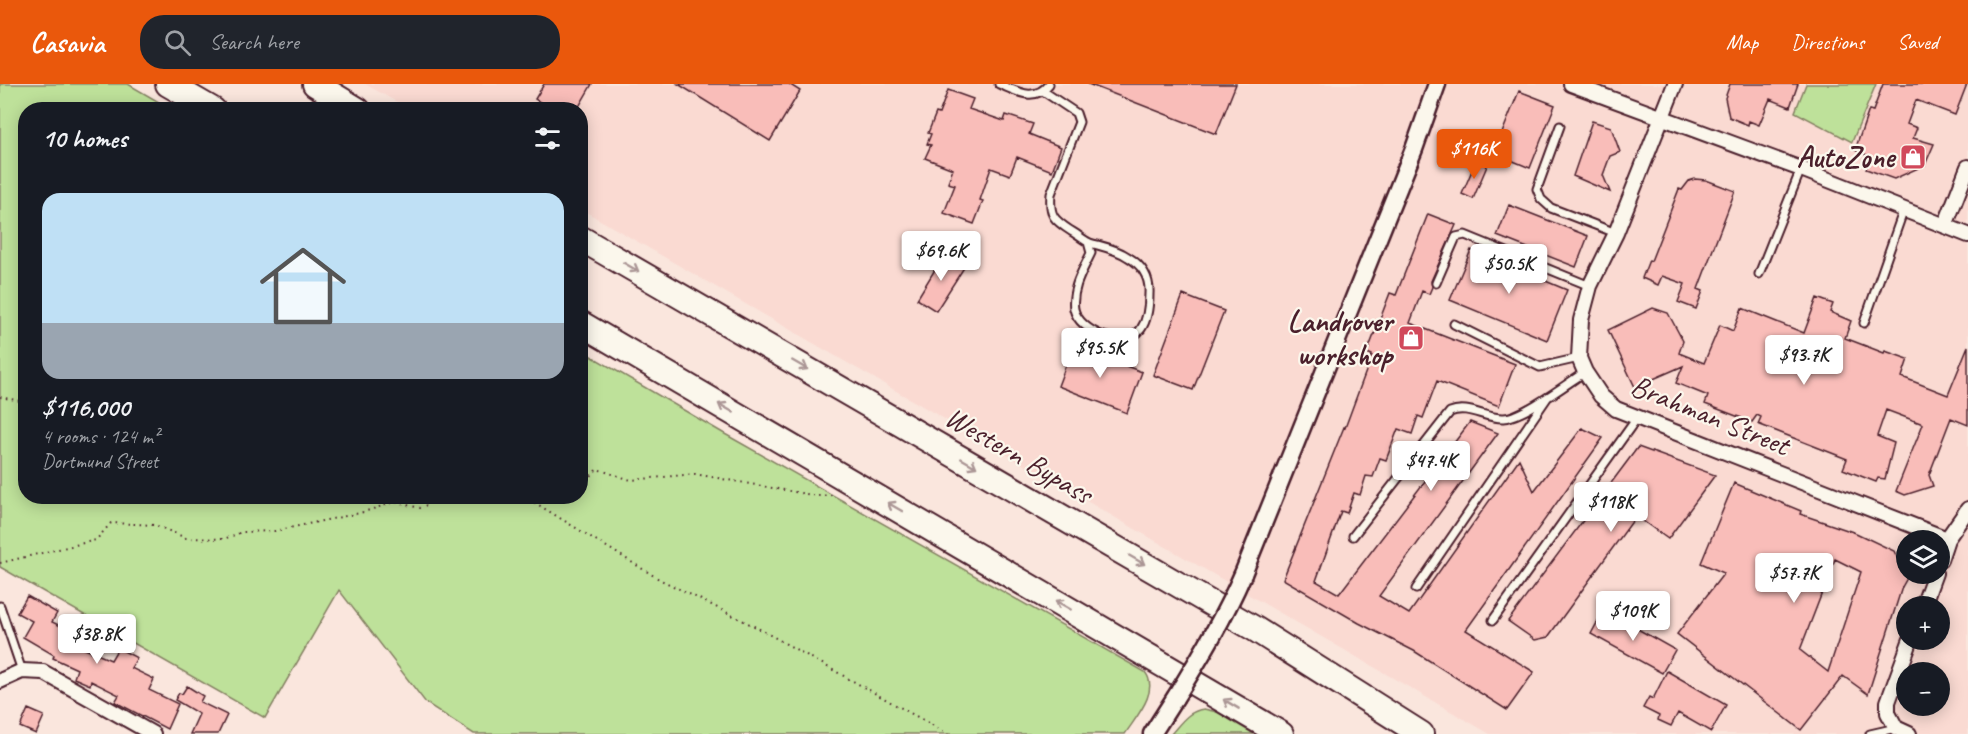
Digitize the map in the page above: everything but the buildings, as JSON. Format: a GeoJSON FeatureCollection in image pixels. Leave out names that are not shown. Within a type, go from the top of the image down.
{"type":"FeatureCollection","features":[{"type":"Feature","properties":{"kind":"highway"},"geometry":{"type":"LineString","coordinates":[[168,84],[199,102]]}},
{"type":"Feature","properties":{"kind":"highway"},"geometry":{"type":"LineString","coordinates":[[315,84],[345,102]]}},
{"type":"Feature","properties":{"kind":"highway","name":"Western Bypass"},"geometry":{"type":"LineString","coordinates":[[588,243],[1255,628],[1421,734]]}},
{"type":"Feature","properties":{"kind":"highway"},"geometry":{"type":"LineString","coordinates":[[588,328],[1281,734]]}},
{"type":"Feature","properties":{"kind":"street"},"geometry":{"type":"LineString","coordinates":[[1152,734],[1208,647],[1244,574],[1414,149],[1437,84]]}},
{"type":"Feature","properties":{"kind":"street"},"geometry":{"type":"LineString","coordinates":[[1571,84],[1591,88],[1968,234]]}},
{"type":"Feature","properties":{"kind":"street","name":"Brahman Street"},"geometry":{"type":"LineString","coordinates":[[1676,84],[1616,232],[1590,286],[1581,320],[1580,358],[1585,372],[1601,396],[1616,409],[1924,530]]}},
{"type":"Feature","properties":{"kind":"street"},"geometry":{"type":"LineString","coordinates":[[1945,226],[1968,167]]}},
{"type":"Feature","properties":{"kind":"street"},"geometry":{"type":"LineString","coordinates":[[1950,535],[1968,509]]}},
{"type":"Feature","properties":{"kind":"street"},"geometry":{"type":"LineString","coordinates":[[1907,650],[1888,702],[1888,713],[1896,728],[1909,734]]}},
{"type":"Feature","properties":{"kind":"street"},"geometry":{"type":"LineString","coordinates":[[0,681],[22,671],[43,672],[153,734]]}},
{"type":"Feature","properties":{"kind":"lane"},"geometry":{"type":"LineString","coordinates":[[999,84],[1030,95],[1043,91],[1049,84]]}},
{"type":"Feature","properties":{"kind":"lane"},"geometry":{"type":"LineString","coordinates":[[1043,91],[1076,113],[1079,122],[1051,194],[1050,206],[1053,216],[1058,223],[1088,242],[1116,249],[1138,263],[1150,283],[1149,311],[1140,330],[1129,337],[1111,339],[1095,332],[1081,323],[1074,310],[1074,292],[1091,253],[1088,242]]}},
{"type":"Feature","properties":{"kind":"lane"},"geometry":{"type":"LineString","coordinates":[[1560,126],[1537,189],[1541,199],[1551,208],[1616,232]]}},
{"type":"Feature","properties":{"kind":"lane"},"geometry":{"type":"LineString","coordinates":[[1759,274],[1801,169]]}},
{"type":"Feature","properties":{"kind":"lane"},"geometry":{"type":"LineString","coordinates":[[1864,323],[1904,209]]}},
{"type":"Feature","properties":{"kind":"lane"},"geometry":{"type":"LineString","coordinates":[[1436,283],[1456,237],[1465,236],[1590,286]]}},
{"type":"Feature","properties":{"kind":"lane"},"geometry":{"type":"LineString","coordinates":[[1454,324],[1540,367],[1580,358]]}},
{"type":"Feature","properties":{"kind":"lane"},"geometry":{"type":"LineString","coordinates":[[1353,536],[1450,412],[1456,409],[1466,409],[1489,417],[1507,418],[1548,396],[1585,372]]}},
{"type":"Feature","properties":{"kind":"lane"},"geometry":{"type":"LineString","coordinates":[[1416,589],[1548,396]]}},
{"type":"Feature","properties":{"kind":"lane"},"geometry":{"type":"LineString","coordinates":[[1493,620],[1637,417]]}},
{"type":"Feature","properties":{"kind":"lane"},"geometry":{"type":"LineString","coordinates":[[0,606],[22,671]]}},
{"type":"Feature","properties":{"kind":"lane"},"geometry":{"type":"LineString","coordinates":[[1870,734],[1896,728]]}},
{"type":"Feature","properties":{"kind":"path"},"geometry":{"type":"LineString","coordinates":[[0,397],[18,400]]}},
{"type":"Feature","properties":{"kind":"path"},"geometry":{"type":"LineString","coordinates":[[588,477],[597,469],[631,480],[695,474],[817,496],[839,495]]}},
{"type":"Feature","properties":{"kind":"path"},"geometry":{"type":"LineString","coordinates":[[0,563],[96,540],[111,523],[155,525],[186,538],[224,539],[242,532],[275,531],[360,513],[389,504]]}},
{"type":"Feature","properties":{"kind":"path"},"geometry":{"type":"LineString","coordinates":[[403,504],[420,508],[429,504]]}},
{"type":"Feature","properties":{"kind":"path"},"geometry":{"type":"LineString","coordinates":[[537,504],[659,579],[754,626],[948,734]]}},
{"type":"Feature","properties":{"kind":"shaded area"},"geometry":{"type":"Polygon","coordinates":[[[365,84],[1968,84],[1968,734],[1490,734],[588,213],[588,102],[397,102],[365,84]]]}},
{"type":"Feature","properties":{"kind":"green space"},"geometry":{"type":"Polygon","coordinates":[[[0,84],[128,84],[159,102],[18,102],[18,504],[588,504],[588,354],[1145,672],[1150,687],[1145,704],[1125,734],[474,734],[426,703],[339,590],[265,718],[0,567],[0,84]]]}},
{"type":"Feature","properties":{"kind":"green space"},"geometry":{"type":"Polygon","coordinates":[[[1806,84],[1876,84],[1852,142],[1795,112],[1806,84]]]}},
{"type":"Feature","properties":{"kind":"green space"},"geometry":{"type":"Polygon","coordinates":[[[1204,709],[1217,712],[1254,734],[1171,734],[1189,715],[1204,709]]]}},
{"type":"Feature","properties":{"kind":"place","name":"AutoZone"},"geometry":{"type":"Point","coordinates":[1913,157]}},
{"type":"Feature","properties":{"kind":"place","name":"Landrover workshop"},"geometry":{"type":"Point","coordinates":[1411,338]}}]}
